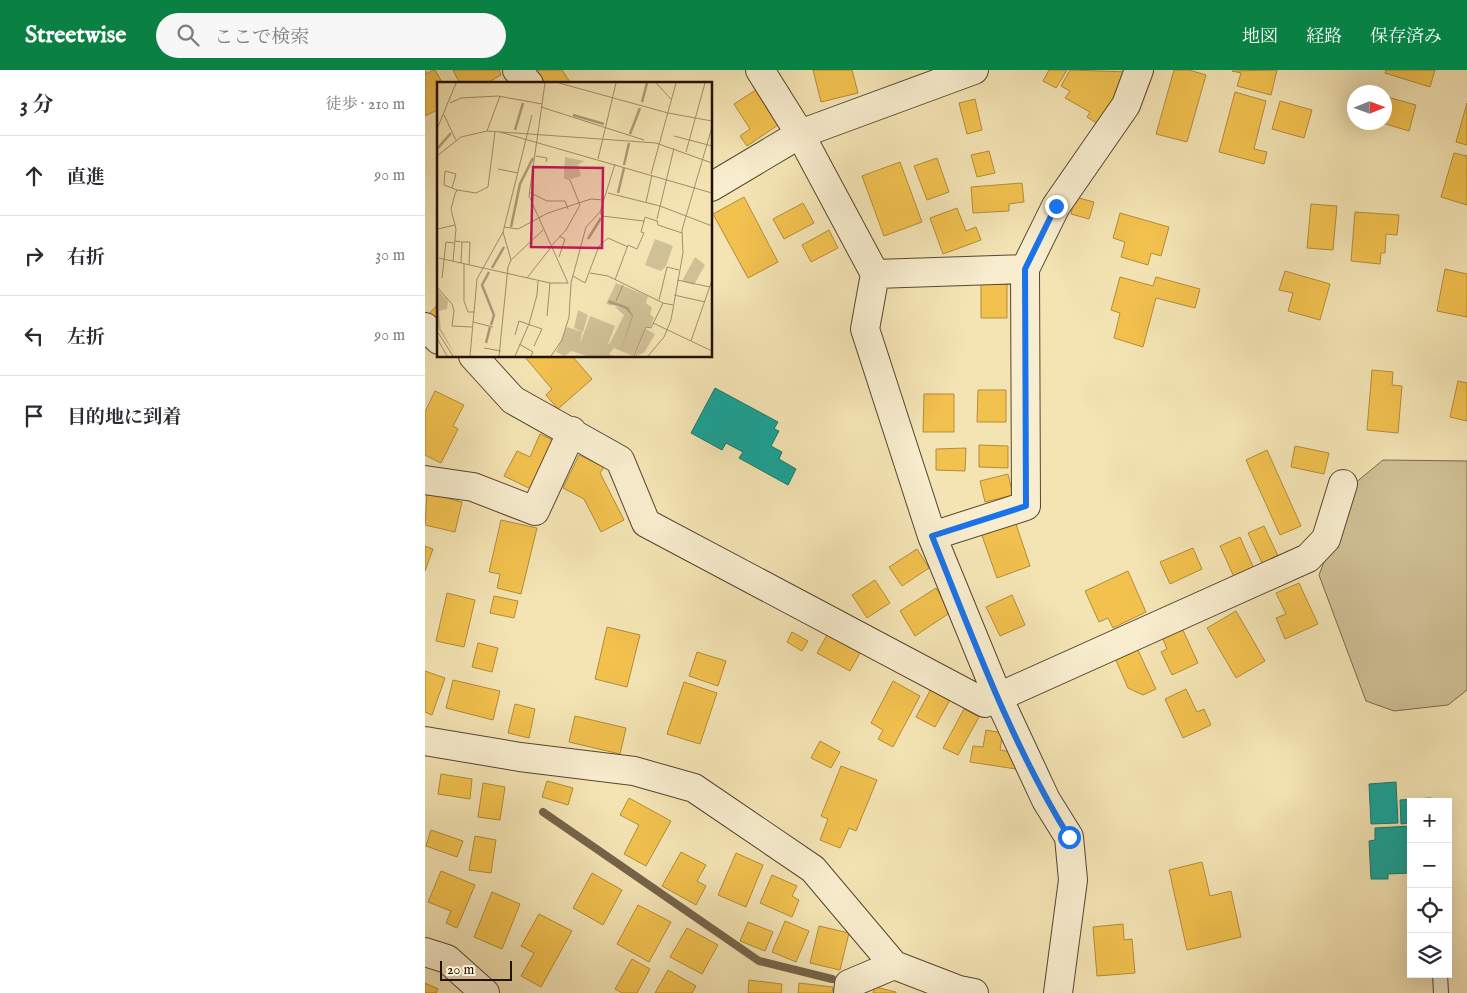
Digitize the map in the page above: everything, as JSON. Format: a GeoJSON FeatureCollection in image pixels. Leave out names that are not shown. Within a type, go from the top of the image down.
{"type":"FeatureCollection","features":[{"type":"Feature","properties":{"kind":"street"},"geometry":{"type":"LineString","coordinates":[[517,70],[527,82]]}},
{"type":"Feature","properties":{"kind":"street"},"geometry":{"type":"LineString","coordinates":[[761,70],[800,134],[875,274],[865,329],[932,536],[998,698],[1046,800],[1069,837],[1073,880],[1058,993]]}},
{"type":"Feature","properties":{"kind":"street"},"geometry":{"type":"LineString","coordinates":[[713,186],[800,134],[974,70]]}},
{"type":"Feature","properties":{"kind":"street"},"geometry":{"type":"LineString","coordinates":[[932,536],[1026,506],[1025,269],[1056,206],[1126,105],[1139,70]]}},
{"type":"Feature","properties":{"kind":"street"},"geometry":{"type":"LineString","coordinates":[[875,274],[1025,269]]}},
{"type":"Feature","properties":{"kind":"street"},"geometry":{"type":"LineString","coordinates":[[425,328],[437,338]]}},
{"type":"Feature","properties":{"kind":"street"},"geometry":{"type":"LineString","coordinates":[[425,356],[437,349]]}},
{"type":"Feature","properties":{"kind":"street"},"geometry":{"type":"LineString","coordinates":[[475,358],[513,400],[572,431],[620,460],[647,523],[985,703],[1308,558],[1326,539],[1343,484]]}},
{"type":"Feature","properties":{"kind":"street"},"geometry":{"type":"LineString","coordinates":[[425,480],[473,487],[535,510],[572,431]]}},
{"type":"Feature","properties":{"kind":"street"},"geometry":{"type":"LineString","coordinates":[[425,741],[521,757],[634,770],[694,788],[813,870],[894,965],[959,990],[974,993]]}},
{"type":"Feature","properties":{"kind":"street"},"geometry":{"type":"LineString","coordinates":[[425,952],[447,959],[485,993]]}},
{"type":"Feature","properties":{"kind":"street"},"geometry":{"type":"LineString","coordinates":[[848,993],[849,984],[894,965]]}},
{"type":"Feature","properties":{"kind":"lane"},"geometry":{"type":"LineString","coordinates":[[1440,978],[1441,993]]}},
{"type":"Feature","properties":{"kind":"shaded area"},"geometry":{"type":"Polygon","coordinates":[[[1383,460],[1467,461],[1467,690],[1448,705],[1394,711],[1366,701],[1319,575],[1354,484],[1383,460]]]}},
{"type":"Feature","properties":{"kind":"building: 住宅"},"geometry":{"type":"Polygon","coordinates":[[[435,70],[442,82],[437,82],[437,110],[425,116],[425,71],[427,74],[435,70]]]}},
{"type":"Feature","properties":{"kind":"building: 住宅"},"geometry":{"type":"Polygon","coordinates":[[[453,70],[499,70],[501,75],[489,82],[459,82],[453,70]]]}},
{"type":"Feature","properties":{"kind":"building: 住宅"},"geometry":{"type":"Polygon","coordinates":[[[531,70],[562,70],[570,82],[540,82],[531,70]]]}},
{"type":"Feature","properties":{"kind":"building: 住宅"},"geometry":{"type":"Polygon","coordinates":[[[813,70],[852,70],[858,93],[821,102],[813,70]]]}},
{"type":"Feature","properties":{"kind":"building: 住宅"},"geometry":{"type":"Polygon","coordinates":[[[1049,70],[1067,70],[1056,88],[1043,81],[1049,70]]]}},
{"type":"Feature","properties":{"kind":"building: 住宅"},"geometry":{"type":"Polygon","coordinates":[[[1070,70],[1129,72],[1098,124],[1087,117],[1090,112],[1065,98],[1070,91],[1061,86],[1070,70]]]}},
{"type":"Feature","properties":{"kind":"building: 住宅"},"geometry":{"type":"Polygon","coordinates":[[[1174,70],[1189,70],[1206,75],[1187,142],[1156,134],[1174,70]]]}},
{"type":"Feature","properties":{"kind":"building: 住宅"},"geometry":{"type":"Polygon","coordinates":[[[1277,70],[1271,95],[1237,86],[1241,73],[1232,71],[1277,70]]]}},
{"type":"Feature","properties":{"kind":"building: 住宅"},"geometry":{"type":"Polygon","coordinates":[[[1386,70],[1435,70],[1430,87],[1385,73],[1386,70]]]}},
{"type":"Feature","properties":{"kind":"building: 住宅"},"geometry":{"type":"Polygon","coordinates":[[[759,88],[781,123],[747,146],[740,136],[750,129],[734,104],[759,88]]]}},
{"type":"Feature","properties":{"kind":"building: 住宅"},"geometry":{"type":"Polygon","coordinates":[[[1235,92],[1266,101],[1254,149],[1267,152],[1264,164],[1219,152],[1235,92]]]}},
{"type":"Feature","properties":{"kind":"building: 住宅"},"geometry":{"type":"Polygon","coordinates":[[[1392,98],[1416,105],[1409,131],[1392,126],[1392,98]]]}},
{"type":"Feature","properties":{"kind":"building: 住宅"},"geometry":{"type":"Polygon","coordinates":[[[975,99],[982,130],[967,134],[959,103],[975,99]]]}},
{"type":"Feature","properties":{"kind":"building: 住宅"},"geometry":{"type":"Polygon","coordinates":[[[1280,101],[1312,110],[1304,138],[1272,129],[1280,101]]]}},
{"type":"Feature","properties":{"kind":"building: 住宅"},"geometry":{"type":"Polygon","coordinates":[[[1467,103],[1467,145],[1456,142],[1467,103]]]}},
{"type":"Feature","properties":{"kind":"building: 住宅"},"geometry":{"type":"Polygon","coordinates":[[[989,151],[995,173],[977,177],[971,155],[989,151]]]}},
{"type":"Feature","properties":{"kind":"building: 住宅"},"geometry":{"type":"Polygon","coordinates":[[[1454,153],[1467,156],[1467,205],[1441,197],[1454,153]]]}},
{"type":"Feature","properties":{"kind":"building: 住宅"},"geometry":{"type":"Polygon","coordinates":[[[937,158],[949,192],[927,200],[914,166],[937,158]]]}},
{"type":"Feature","properties":{"kind":"building: 住宅"},"geometry":{"type":"Polygon","coordinates":[[[900,162],[922,222],[884,236],[862,176],[900,162]]]}},
{"type":"Feature","properties":{"kind":"building: 住宅"},"geometry":{"type":"Polygon","coordinates":[[[1022,183],[1024,202],[1009,204],[1009,211],[973,213],[971,187],[1022,183]]]}},
{"type":"Feature","properties":{"kind":"building: 住宅"},"geometry":{"type":"Polygon","coordinates":[[[744,197],[778,262],[748,278],[713,214],[744,197]]]}},
{"type":"Feature","properties":{"kind":"building: 住宅"},"geometry":{"type":"Polygon","coordinates":[[[1075,197],[1094,202],[1089,219],[1071,214],[1075,197]]]}},
{"type":"Feature","properties":{"kind":"building: 住宅"},"geometry":{"type":"Polygon","coordinates":[[[803,203],[814,223],[784,239],[773,219],[803,203]]]}},
{"type":"Feature","properties":{"kind":"building: 住宅"},"geometry":{"type":"Polygon","coordinates":[[[1311,204],[1337,206],[1333,250],[1307,248],[1311,204]]]}},
{"type":"Feature","properties":{"kind":"building: 住宅"},"geometry":{"type":"Polygon","coordinates":[[[957,208],[966,231],[976,227],[981,240],[943,254],[930,218],[957,208]]]}},
{"type":"Feature","properties":{"kind":"building: 住宅"},"geometry":{"type":"Polygon","coordinates":[[[1355,212],[1399,215],[1397,235],[1386,234],[1385,253],[1381,253],[1380,264],[1351,261],[1355,212]]]}},
{"type":"Feature","properties":{"kind":"building: 住宅"},"geometry":{"type":"Polygon","coordinates":[[[1120,213],[1169,227],[1161,256],[1151,253],[1148,265],[1121,257],[1125,242],[1113,238],[1120,213]]]}},
{"type":"Feature","properties":{"kind":"building: 住宅"},"geometry":{"type":"Polygon","coordinates":[[[829,230],[838,248],[811,262],[802,245],[829,230]]]}},
{"type":"Feature","properties":{"kind":"building: 住宅"},"geometry":{"type":"Polygon","coordinates":[[[1445,269],[1467,274],[1467,317],[1437,311],[1445,269]]]}},
{"type":"Feature","properties":{"kind":"building: 住宅"},"geometry":{"type":"Polygon","coordinates":[[[1285,271],[1330,284],[1320,320],[1288,311],[1293,293],[1279,290],[1285,271]]]}},
{"type":"Feature","properties":{"kind":"building: 住宅"},"geometry":{"type":"Polygon","coordinates":[[[1120,277],[1153,286],[1156,277],[1200,289],[1195,308],[1156,298],[1143,347],[1114,338],[1120,313],[1111,310],[1120,277]]]}},
{"type":"Feature","properties":{"kind":"building: 住宅"},"geometry":{"type":"Polygon","coordinates":[[[981,283],[1007,284],[1007,318],[981,318],[981,283]]]}},
{"type":"Feature","properties":{"kind":"building: 住宅"},"geometry":{"type":"Polygon","coordinates":[[[437,305],[437,325],[427,316],[437,305]]]}},
{"type":"Feature","properties":{"kind":"building: 住宅"},"geometry":{"type":"Polygon","coordinates":[[[526,358],[574,358],[592,379],[558,409],[546,395],[552,389],[526,358]]]}},
{"type":"Feature","properties":{"kind":"building: 住宅"},"geometry":{"type":"Polygon","coordinates":[[[1372,370],[1393,372],[1392,385],[1402,386],[1398,433],[1367,430],[1372,370]]]}},
{"type":"Feature","properties":{"kind":"building: 住宅"},"geometry":{"type":"Polygon","coordinates":[[[1458,381],[1467,383],[1467,421],[1450,417],[1458,381]]]}},
{"type":"Feature","properties":{"kind":"building: 住宅"},"geometry":{"type":"Polygon","coordinates":[[[978,390],[1006,390],[1006,422],[977,422],[978,390]]]}},
{"type":"Feature","properties":{"kind":"building: 住宅"},"geometry":{"type":"Polygon","coordinates":[[[435,391],[464,405],[453,426],[458,429],[441,463],[425,455],[425,412],[435,391]]]}},
{"type":"Feature","properties":{"kind":"building: 住宅"},"geometry":{"type":"Polygon","coordinates":[[[924,394],[954,394],[954,432],[923,432],[924,394]]]}},
{"type":"Feature","properties":{"kind":"building: 住宅"},"geometry":{"type":"Polygon","coordinates":[[[540,434],[559,443],[535,491],[504,476],[517,451],[530,457],[540,434]]]}},
{"type":"Feature","properties":{"kind":"building: 住宅"},"geometry":{"type":"Polygon","coordinates":[[[979,445],[1008,446],[1008,468],[979,467],[979,445]]]}},
{"type":"Feature","properties":{"kind":"building: 住宅"},"geometry":{"type":"Polygon","coordinates":[[[1295,446],[1329,453],[1324,474],[1291,467],[1295,446]]]}},
{"type":"Feature","properties":{"kind":"building: 住宅"},"geometry":{"type":"Polygon","coordinates":[[[966,448],[965,471],[936,470],[936,449],[966,448]]]}},
{"type":"Feature","properties":{"kind":"building: 住宅"},"geometry":{"type":"Polygon","coordinates":[[[1267,450],[1301,526],[1280,535],[1246,460],[1267,450]]]}},
{"type":"Feature","properties":{"kind":"building: 住宅"},"geometry":{"type":"Polygon","coordinates":[[[579,455],[604,467],[600,473],[624,520],[601,532],[584,499],[563,488],[579,455]]]}},
{"type":"Feature","properties":{"kind":"building: 住宅"},"geometry":{"type":"Polygon","coordinates":[[[1008,474],[1013,495],[985,502],[980,481],[1008,474]]]}},
{"type":"Feature","properties":{"kind":"building: 住宅"},"geometry":{"type":"Polygon","coordinates":[[[427,493],[462,502],[455,532],[425,525],[427,493]]]}},
{"type":"Feature","properties":{"kind":"building: 住宅"},"geometry":{"type":"Polygon","coordinates":[[[1014,518],[1030,566],[997,578],[980,530],[1014,518]]]}},
{"type":"Feature","properties":{"kind":"building: 住宅"},"geometry":{"type":"Polygon","coordinates":[[[501,520],[537,528],[521,594],[497,588],[500,574],[489,572],[501,520]]]}},
{"type":"Feature","properties":{"kind":"building: 住宅"},"geometry":{"type":"Polygon","coordinates":[[[1264,526],[1280,560],[1264,567],[1248,533],[1264,526]]]}},
{"type":"Feature","properties":{"kind":"building: 住宅"},"geometry":{"type":"Polygon","coordinates":[[[1240,537],[1255,571],[1235,579],[1220,546],[1240,537]]]}},
{"type":"Feature","properties":{"kind":"building: 住宅"},"geometry":{"type":"Polygon","coordinates":[[[425,546],[433,549],[425,571],[425,546]]]}},
{"type":"Feature","properties":{"kind":"building: 住宅"},"geometry":{"type":"Polygon","coordinates":[[[1193,548],[1202,569],[1170,584],[1160,562],[1193,548]]]}},
{"type":"Feature","properties":{"kind":"building: 住宅"},"geometry":{"type":"Polygon","coordinates":[[[917,549],[929,568],[902,586],[889,567],[917,549]]]}},
{"type":"Feature","properties":{"kind":"building: 住宅"},"geometry":{"type":"Polygon","coordinates":[[[1128,571],[1146,612],[1113,628],[1108,618],[1099,622],[1085,591],[1128,571]]]}},
{"type":"Feature","properties":{"kind":"building: 住宅"},"geometry":{"type":"Polygon","coordinates":[[[875,580],[890,603],[867,618],[852,595],[875,580]]]}},
{"type":"Feature","properties":{"kind":"building: 住宅"},"geometry":{"type":"Polygon","coordinates":[[[1299,583],[1318,624],[1285,639],[1276,618],[1286,614],[1276,593],[1299,583]]]}},
{"type":"Feature","properties":{"kind":"building: 住宅"},"geometry":{"type":"Polygon","coordinates":[[[936,588],[951,612],[915,636],[900,611],[936,588]]]}},
{"type":"Feature","properties":{"kind":"building: 住宅"},"geometry":{"type":"Polygon","coordinates":[[[447,593],[475,600],[464,647],[436,641],[447,593]]]}},
{"type":"Feature","properties":{"kind":"building: 住宅"},"geometry":{"type":"Polygon","coordinates":[[[1012,595],[1025,625],[1000,636],[986,607],[1012,595]]]}},
{"type":"Feature","properties":{"kind":"building: 住宅"},"geometry":{"type":"Polygon","coordinates":[[[494,596],[518,601],[514,618],[490,613],[494,596]]]}},
{"type":"Feature","properties":{"kind":"building: 住宅"},"geometry":{"type":"Polygon","coordinates":[[[1236,611],[1265,661],[1236,678],[1207,628],[1236,611]]]}},
{"type":"Feature","properties":{"kind":"building: 住宅"},"geometry":{"type":"Polygon","coordinates":[[[607,627],[640,635],[627,687],[595,679],[607,627]]]}},
{"type":"Feature","properties":{"kind":"building: 住宅"},"geometry":{"type":"Polygon","coordinates":[[[1182,628],[1198,663],[1172,675],[1161,652],[1167,649],[1162,637],[1182,628]]]}},
{"type":"Feature","properties":{"kind":"building: 住宅"},"geometry":{"type":"Polygon","coordinates":[[[792,632],[808,641],[802,651],[787,642],[792,632]]]}},
{"type":"Feature","properties":{"kind":"building: 住宅"},"geometry":{"type":"Polygon","coordinates":[[[827,635],[860,653],[850,671],[817,653],[827,635]]]}},
{"type":"Feature","properties":{"kind":"building: 住宅"},"geometry":{"type":"Polygon","coordinates":[[[478,643],[498,648],[492,672],[472,667],[478,643]]]}},
{"type":"Feature","properties":{"kind":"building: 住宅"},"geometry":{"type":"Polygon","coordinates":[[[1137,648],[1156,689],[1143,695],[1128,688],[1115,658],[1137,648]]]}},
{"type":"Feature","properties":{"kind":"building: 住宅"},"geometry":{"type":"Polygon","coordinates":[[[697,652],[726,661],[718,686],[689,676],[697,652]]]}},
{"type":"Feature","properties":{"kind":"building: 住宅"},"geometry":{"type":"Polygon","coordinates":[[[425,671],[445,678],[432,715],[425,712],[425,671]]]}},
{"type":"Feature","properties":{"kind":"building: 住宅"},"geometry":{"type":"Polygon","coordinates":[[[453,680],[500,691],[493,720],[446,708],[453,680]]]}},
{"type":"Feature","properties":{"kind":"building: 住宅"},"geometry":{"type":"Polygon","coordinates":[[[893,681],[920,696],[893,747],[878,739],[883,730],[871,723],[893,681]]]}},
{"type":"Feature","properties":{"kind":"building: 住宅"},"geometry":{"type":"Polygon","coordinates":[[[684,682],[717,693],[700,744],[667,734],[684,682]]]}},
{"type":"Feature","properties":{"kind":"building: 住宅"},"geometry":{"type":"Polygon","coordinates":[[[932,687],[951,698],[935,727],[916,717],[932,687]]]}},
{"type":"Feature","properties":{"kind":"building: 住宅"},"geometry":{"type":"Polygon","coordinates":[[[1186,689],[1197,712],[1204,709],[1211,725],[1183,738],[1165,699],[1186,689]]]}},
{"type":"Feature","properties":{"kind":"building: 住宅"},"geometry":{"type":"Polygon","coordinates":[[[515,704],[535,709],[529,738],[508,733],[515,704]]]}},
{"type":"Feature","properties":{"kind":"building: 住宅"},"geometry":{"type":"Polygon","coordinates":[[[964,709],[979,717],[958,755],[943,748],[964,709]]]}},
{"type":"Feature","properties":{"kind":"building: 住宅"},"geometry":{"type":"Polygon","coordinates":[[[575,716],[626,728],[620,754],[569,742],[575,716]]]}},
{"type":"Feature","properties":{"kind":"building: 住宅"},"geometry":{"type":"Polygon","coordinates":[[[986,730],[1003,733],[1000,750],[1018,753],[1016,769],[970,762],[973,746],[983,747],[986,730]]]}},
{"type":"Feature","properties":{"kind":"building: 住宅"},"geometry":{"type":"Polygon","coordinates":[[[820,741],[840,752],[831,768],[811,758],[820,741]]]}},
{"type":"Feature","properties":{"kind":"building: 住宅"},"geometry":{"type":"Polygon","coordinates":[[[841,766],[877,780],[856,831],[849,828],[840,848],[820,840],[828,819],[821,816],[841,766]]]}},
{"type":"Feature","properties":{"kind":"building: 住宅"},"geometry":{"type":"Polygon","coordinates":[[[441,774],[472,779],[470,799],[438,794],[441,774]]]}},
{"type":"Feature","properties":{"kind":"building: 住宅"},"geometry":{"type":"Polygon","coordinates":[[[547,781],[573,788],[568,805],[542,797],[547,781]]]}},
{"type":"Feature","properties":{"kind":"building: 住宅"},"geometry":{"type":"Polygon","coordinates":[[[483,783],[505,787],[500,820],[478,817],[483,783]]]}},
{"type":"Feature","properties":{"kind":"building: 住宅"},"geometry":{"type":"Polygon","coordinates":[[[629,798],[671,821],[646,866],[624,854],[639,825],[620,815],[629,798]]]}},
{"type":"Feature","properties":{"kind":"building: 住宅"},"geometry":{"type":"Polygon","coordinates":[[[431,830],[463,841],[457,857],[426,846],[431,830]]]}},
{"type":"Feature","properties":{"kind":"building: 住宅"},"geometry":{"type":"Polygon","coordinates":[[[475,836],[496,840],[491,873],[469,870],[475,836]]]}},
{"type":"Feature","properties":{"kind":"building: 住宅"},"geometry":{"type":"Polygon","coordinates":[[[681,852],[706,865],[697,881],[706,886],[696,905],[662,886],[681,852]]]}},
{"type":"Feature","properties":{"kind":"building: 住宅"},"geometry":{"type":"Polygon","coordinates":[[[736,853],[763,865],[746,907],[718,895],[736,853]]]}},
{"type":"Feature","properties":{"kind":"building: 住宅"},"geometry":{"type":"Polygon","coordinates":[[[1202,862],[1210,896],[1231,891],[1241,937],[1187,950],[1169,870],[1202,862]]]}},
{"type":"Feature","properties":{"kind":"building: 住宅"},"geometry":{"type":"Polygon","coordinates":[[[441,871],[475,885],[457,928],[446,923],[451,911],[428,902],[441,871]]]}},
{"type":"Feature","properties":{"kind":"building: 住宅"},"geometry":{"type":"Polygon","coordinates":[[[592,873],[622,890],[603,925],[573,908],[592,873]]]}},
{"type":"Feature","properties":{"kind":"building: 住宅"},"geometry":{"type":"Polygon","coordinates":[[[772,875],[797,886],[792,896],[799,900],[792,917],[760,903],[772,875]]]}},
{"type":"Feature","properties":{"kind":"building: 住宅"},"geometry":{"type":"Polygon","coordinates":[[[492,892],[520,904],[502,949],[474,937],[492,892]]]}},
{"type":"Feature","properties":{"kind":"building: 住宅"},"geometry":{"type":"Polygon","coordinates":[[[638,905],[671,922],[649,962],[617,944],[638,905]]]}},
{"type":"Feature","properties":{"kind":"building: 住宅"},"geometry":{"type":"Polygon","coordinates":[[[539,914],[572,931],[541,987],[521,976],[534,953],[521,946],[539,914]]]}},
{"type":"Feature","properties":{"kind":"building: 住宅"},"geometry":{"type":"Polygon","coordinates":[[[785,921],[809,931],[796,962],[772,952],[785,921]]]}},
{"type":"Feature","properties":{"kind":"building: 住宅"},"geometry":{"type":"Polygon","coordinates":[[[748,922],[773,932],[765,951],[740,941],[748,922]]]}},
{"type":"Feature","properties":{"kind":"building: 住宅"},"geometry":{"type":"Polygon","coordinates":[[[1123,924],[1124,940],[1132,939],[1135,973],[1097,976],[1093,927],[1123,924]]]}},
{"type":"Feature","properties":{"kind":"building: 住宅"},"geometry":{"type":"Polygon","coordinates":[[[819,926],[849,933],[840,970],[810,963],[819,926]]]}},
{"type":"Feature","properties":{"kind":"building: 住宅"},"geometry":{"type":"Polygon","coordinates":[[[687,928],[718,945],[702,974],[670,957],[687,928]]]}},
{"type":"Feature","properties":{"kind":"building: 住宅"},"geometry":{"type":"Polygon","coordinates":[[[632,959],[650,969],[637,993],[622,993],[615,989],[632,959]]]}},
{"type":"Feature","properties":{"kind":"building: 住宅"},"geometry":{"type":"Polygon","coordinates":[[[668,970],[696,986],[692,993],[655,993],[668,970]]]}},
{"type":"Feature","properties":{"kind":"building: 住宅"},"geometry":{"type":"Polygon","coordinates":[[[749,980],[782,984],[781,993],[748,993],[749,980]]]}},
{"type":"Feature","properties":{"kind":"building: 住宅"},"geometry":{"type":"Polygon","coordinates":[[[425,983],[438,989],[436,993],[425,993],[425,983]]]}},
{"type":"Feature","properties":{"kind":"building: 住宅"},"geometry":{"type":"Polygon","coordinates":[[[799,983],[833,987],[832,993],[798,993],[799,983]]]}},
{"type":"Feature","properties":{"kind":"building: 住宅"},"geometry":{"type":"Polygon","coordinates":[[[875,987],[896,992],[896,993],[873,993],[875,987]]]}},
{"type":"Feature","properties":{"kind":"building: 公共"},"geometry":{"type":"Polygon","coordinates":[[[715,388],[778,422],[774,429],[779,431],[771,446],[782,452],[779,459],[796,469],[788,485],[739,458],[743,452],[726,443],[722,450],[691,433],[715,388]]]}},
{"type":"Feature","properties":{"kind":"building: 公共"},"geometry":{"type":"Polygon","coordinates":[[[1396,782],[1398,823],[1371,824],[1369,784],[1396,782]]]}},
{"type":"Feature","properties":{"kind":"building: 公共"},"geometry":{"type":"Polygon","coordinates":[[[1400,800],[1407,800],[1407,823],[1401,824],[1400,800]]]}},
{"type":"Feature","properties":{"kind":"building: 公共"},"geometry":{"type":"Polygon","coordinates":[[[1407,826],[1407,873],[1388,874],[1388,879],[1371,879],[1369,841],[1375,840],[1375,828],[1407,826]]]}},
{"type":"Feature","properties":{"kind":"waterway"},"geometry":{"type":"LineString","coordinates":[[543,812],[759,961],[832,979]]}},
{"type":"Feature","properties":{"kind":"route"},"geometry":{"type":"LineString","coordinates":[[1056,206],[1025,269],[1026,506],[932,536],[998,698],[1046,800],[1069,837]]}}]}
